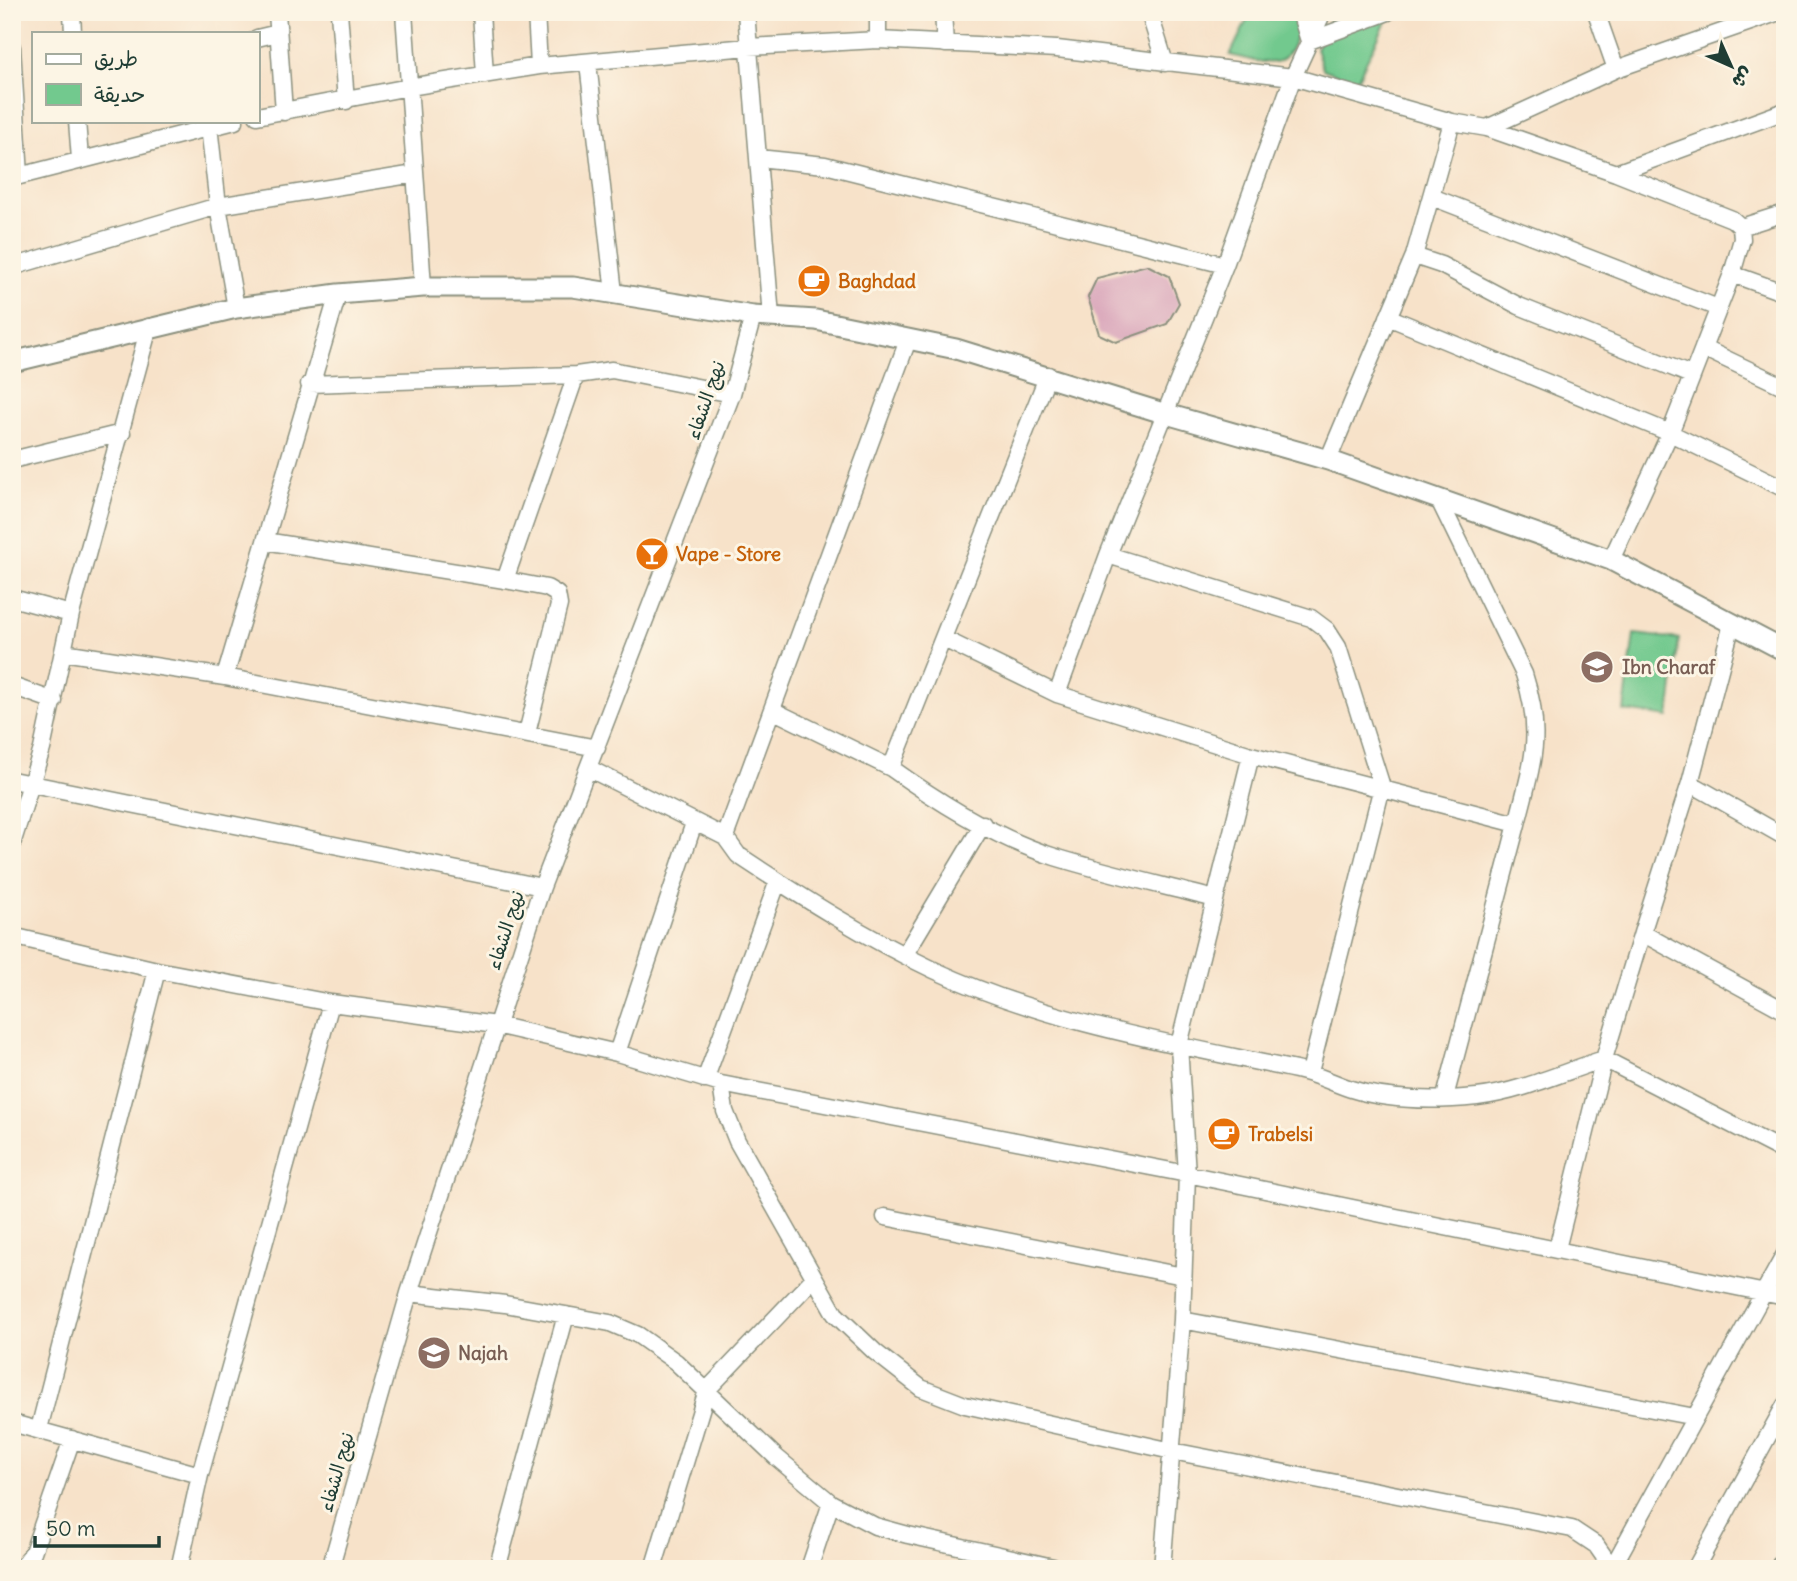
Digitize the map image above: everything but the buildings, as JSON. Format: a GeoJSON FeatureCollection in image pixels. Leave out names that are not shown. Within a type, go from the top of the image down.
{"type":"FeatureCollection","features":[{"type":"Feature","properties":{"kind":"street"},"geometry":{"type":"LineString","coordinates":[[72,12],[73,32]]}},
{"type":"Feature","properties":{"kind":"street"},"geometry":{"type":"LineString","coordinates":[[277,12],[284,112]]}},
{"type":"Feature","properties":{"kind":"street"},"geometry":{"type":"LineString","coordinates":[[340,12],[346,101]]}},
{"type":"Feature","properties":{"kind":"street"},"geometry":{"type":"LineString","coordinates":[[404,12],[423,287]]}},
{"type":"Feature","properties":{"kind":"street"},"geometry":{"type":"LineString","coordinates":[[481,12],[485,75]]}},
{"type":"Feature","properties":{"kind":"street"},"geometry":{"type":"LineString","coordinates":[[536,12],[539,66]]}},
{"type":"Feature","properties":{"kind":"street","name":"نهج الشفاء"},"geometry":{"type":"LineString","coordinates":[[330,1569],[409,1293],[542,887],[762,317],[758,158],[746,12]]}},
{"type":"Feature","properties":{"kind":"street"},"geometry":{"type":"LineString","coordinates":[[878,12],[878,40]]}},
{"type":"Feature","properties":{"kind":"street"},"geometry":{"type":"LineString","coordinates":[[943,12],[945,44]]}},
{"type":"Feature","properties":{"kind":"street"},"geometry":{"type":"LineString","coordinates":[[1149,12],[1166,63]]}},
{"type":"Feature","properties":{"kind":"street"},"geometry":{"type":"LineString","coordinates":[[1300,12],[1309,41]]}},
{"type":"Feature","properties":{"kind":"street"},"geometry":{"type":"LineString","coordinates":[[1057,694],[1163,413],[1225,265],[1293,77],[1323,12]]}},
{"type":"Feature","properties":{"kind":"street"},"geometry":{"type":"LineString","coordinates":[[1309,41],[1388,12]]}},
{"type":"Feature","properties":{"kind":"street"},"geometry":{"type":"LineString","coordinates":[[1595,12],[1616,69]]}},
{"type":"Feature","properties":{"kind":"street"},"geometry":{"type":"LineString","coordinates":[[1487,128],[1731,19],[1779,12]]}},
{"type":"Feature","properties":{"kind":"street"},"geometry":{"type":"LineString","coordinates":[[259,38],[278,33]]}},
{"type":"Feature","properties":{"kind":"street"},"geometry":{"type":"LineString","coordinates":[[259,116],[539,66],[748,47],[878,40],[1057,49],[1293,77],[1452,122],[1487,128],[1616,173],[1732,219],[1741,227],[1742,239],[1732,274],[1670,433],[1611,560]]}},
{"type":"Feature","properties":{"kind":"street"},"geometry":{"type":"LineString","coordinates":[[12,47],[16,177],[230,122]]}},
{"type":"Feature","properties":{"kind":"street"},"geometry":{"type":"LineString","coordinates":[[588,63],[614,293]]}},
{"type":"Feature","properties":{"kind":"street"},"geometry":{"type":"LineString","coordinates":[[1616,173],[1785,111]]}},
{"type":"Feature","properties":{"kind":"street"},"geometry":{"type":"LineString","coordinates":[[77,122],[80,159]]}},
{"type":"Feature","properties":{"kind":"street"},"geometry":{"type":"LineString","coordinates":[[1328,460],[1414,256],[1452,122]]}},
{"type":"Feature","properties":{"kind":"street"},"geometry":{"type":"LineString","coordinates":[[209,126],[218,206],[236,308]]}},
{"type":"Feature","properties":{"kind":"street"},"geometry":{"type":"LineString","coordinates":[[758,158],[825,165],[1225,265]]}},
{"type":"Feature","properties":{"kind":"street"},"geometry":{"type":"LineString","coordinates":[[12,267],[218,206],[415,174]]}},
{"type":"Feature","properties":{"kind":"street"},"geometry":{"type":"LineString","coordinates":[[1432,197],[1718,307]]}},
{"type":"Feature","properties":{"kind":"street"},"geometry":{"type":"LineString","coordinates":[[1741,227],[1785,213]]}},
{"type":"Feature","properties":{"kind":"street"},"geometry":{"type":"LineString","coordinates":[[1414,256],[1441,265],[1519,306],[1692,375]]}},
{"type":"Feature","properties":{"kind":"street"},"geometry":{"type":"LineString","coordinates":[[1732,274],[1785,293]]}},
{"type":"Feature","properties":{"kind":"street"},"geometry":{"type":"LineString","coordinates":[[12,362],[236,308],[338,294],[423,287],[573,287],[762,317],[816,320],[956,349],[1048,375],[1163,413],[1328,460],[1611,560],[1785,651]]}},
{"type":"Feature","properties":{"kind":"street"},"geometry":{"type":"LineString","coordinates":[[225,677],[309,384],[338,294]]}},
{"type":"Feature","properties":{"kind":"street"},"geometry":{"type":"LineString","coordinates":[[1388,317],[1670,433],[1785,489]]}},
{"type":"Feature","properties":{"kind":"street"},"geometry":{"type":"LineString","coordinates":[[12,844],[54,701],[71,614],[149,327]]}},
{"type":"Feature","properties":{"kind":"street"},"geometry":{"type":"LineString","coordinates":[[725,837],[908,340]]}},
{"type":"Feature","properties":{"kind":"street"},"geometry":{"type":"LineString","coordinates":[[1703,348],[1785,387]]}},
{"type":"Feature","properties":{"kind":"street"},"geometry":{"type":"LineString","coordinates":[[309,384],[576,375],[612,370],[732,394]]}},
{"type":"Feature","properties":{"kind":"street"},"geometry":{"type":"LineString","coordinates":[[505,580],[576,375]]}},
{"type":"Feature","properties":{"kind":"street"},"geometry":{"type":"LineString","coordinates":[[891,768],[1048,375]]}},
{"type":"Feature","properties":{"kind":"street"},"geometry":{"type":"LineString","coordinates":[[12,460],[122,433]]}},
{"type":"Feature","properties":{"kind":"street"},"geometry":{"type":"LineString","coordinates":[[1439,500],[1524,674],[1534,702],[1537,744],[1445,1097]]}},
{"type":"Feature","properties":{"kind":"street"},"geometry":{"type":"LineString","coordinates":[[265,541],[505,580],[547,588],[557,594],[559,605],[527,733]]}},
{"type":"Feature","properties":{"kind":"street"},"geometry":{"type":"LineString","coordinates":[[1108,555],[1311,618],[1327,630],[1338,647],[1382,787],[1310,1072]]}},
{"type":"Feature","properties":{"kind":"street"},"geometry":{"type":"LineString","coordinates":[[12,598],[71,614]]}},
{"type":"Feature","properties":{"kind":"street"},"geometry":{"type":"LineString","coordinates":[[1557,1249],[1604,1059],[1690,783],[1732,624]]}},
{"type":"Feature","properties":{"kind":"street"},"geometry":{"type":"LineString","coordinates":[[944,639],[1057,694],[1251,755],[1517,824]]}},
{"type":"Feature","properties":{"kind":"street"},"geometry":{"type":"LineString","coordinates":[[63,652],[225,677],[597,748]]}},
{"type":"Feature","properties":{"kind":"street"},"geometry":{"type":"LineString","coordinates":[[12,686],[54,701]]}},
{"type":"Feature","properties":{"kind":"street"},"geometry":{"type":"LineString","coordinates":[[772,710],[891,768],[928,794],[984,824],[1053,856],[1215,899]]}},
{"type":"Feature","properties":{"kind":"street"},"geometry":{"type":"LineString","coordinates":[[1163,1569],[1182,1320],[1187,1174],[1180,1045],[1251,755]]}},
{"type":"Feature","properties":{"kind":"street"},"geometry":{"type":"LineString","coordinates":[[588,768],[725,837],[738,855],[905,954],[935,970],[1011,1000],[1180,1045],[1310,1072],[1353,1089],[1407,1098],[1477,1097],[1520,1087],[1604,1059],[1785,1152]]}},
{"type":"Feature","properties":{"kind":"street"},"geometry":{"type":"LineString","coordinates":[[12,780],[542,887]]}},
{"type":"Feature","properties":{"kind":"street"},"geometry":{"type":"LineString","coordinates":[[1690,783],[1785,837]]}},
{"type":"Feature","properties":{"kind":"street"},"geometry":{"type":"LineString","coordinates":[[617,1053],[694,823]]}},
{"type":"Feature","properties":{"kind":"street"},"geometry":{"type":"LineString","coordinates":[[905,954],[984,824]]}},
{"type":"Feature","properties":{"kind":"street"},"geometry":{"type":"LineString","coordinates":[[778,881],[713,1082],[737,1141],[835,1314],[875,1352],[921,1388],[965,1405],[1172,1451],[1572,1529],[1596,1545],[1612,1569],[1785,1254]]}},
{"type":"Feature","properties":{"kind":"street"},"geometry":{"type":"LineString","coordinates":[[1643,933],[1785,1012]]}},
{"type":"Feature","properties":{"kind":"street"},"geometry":{"type":"LineString","coordinates":[[12,936],[157,970],[331,1003],[496,1025],[617,1053],[713,1082],[1187,1174],[1785,1297]]}},
{"type":"Feature","properties":{"kind":"street"},"geometry":{"type":"LineString","coordinates":[[39,1430],[157,970]]}},
{"type":"Feature","properties":{"kind":"street"},"geometry":{"type":"LineString","coordinates":[[179,1569],[200,1475],[331,1003]]}},
{"type":"Feature","properties":{"kind":"street"},"geometry":{"type":"LineString","coordinates":[[885,1217],[1183,1276]]}},
{"type":"Feature","properties":{"kind":"street"},"geometry":{"type":"LineString","coordinates":[[653,1569],[707,1390],[814,1278]]}},
{"type":"Feature","properties":{"kind":"street"},"geometry":{"type":"LineString","coordinates":[[409,1293],[505,1304],[610,1323],[638,1335],[676,1362],[768,1449],[831,1503],[875,1526],[1062,1569]]}},
{"type":"Feature","properties":{"kind":"street"},"geometry":{"type":"LineString","coordinates":[[496,1569],[566,1315]]}},
{"type":"Feature","properties":{"kind":"street"},"geometry":{"type":"LineString","coordinates":[[1182,1320],[1695,1416]]}},
{"type":"Feature","properties":{"kind":"street"},"geometry":{"type":"LineString","coordinates":[[1695,1569],[1785,1405]]}},
{"type":"Feature","properties":{"kind":"street"},"geometry":{"type":"LineString","coordinates":[[12,1423],[200,1475]]}},
{"type":"Feature","properties":{"kind":"street"},"geometry":{"type":"LineString","coordinates":[[21,1569],[33,1552],[72,1439]]}},
{"type":"Feature","properties":{"kind":"street"},"geometry":{"type":"LineString","coordinates":[[809,1569],[831,1503]]}},
{"type":"Feature","properties":{"kind":"street"},"geometry":{"type":"LineString","coordinates":[[1780,1569],[1785,1560]]}},
{"type":"Feature","properties":{"kind":"green space"},"geometry":{"type":"Polygon","coordinates":[[[1251,12],[1307,12],[1293,44],[1282,59],[1264,62],[1230,55],[1251,12]]]}},
{"type":"Feature","properties":{"kind":"green space"},"geometry":{"type":"Polygon","coordinates":[[[1333,12],[1391,12],[1356,82],[1323,69],[1316,49],[1333,12]]]}},
{"type":"Feature","properties":{"kind":"green space"},"geometry":{"type":"Polygon","coordinates":[[[1634,634],[1679,639],[1669,717],[1624,711],[1634,634]]]}},
{"type":"Feature","properties":{"kind":"place","name":"Baghdad"},"geometry":{"type":"Point","coordinates":[814,281]}},
{"type":"Feature","properties":{"kind":"place","name":"Vape - Store"},"geometry":{"type":"Point","coordinates":[652,554]}},
{"type":"Feature","properties":{"kind":"place","name":"Ibn Charaf"},"geometry":{"type":"Point","coordinates":[1597,667]}},
{"type":"Feature","properties":{"kind":"place","name":"Trabelsi"},"geometry":{"type":"Point","coordinates":[1224,1134]}},
{"type":"Feature","properties":{"kind":"place","name":"Najah"},"geometry":{"type":"Point","coordinates":[434,1353]}}]}
